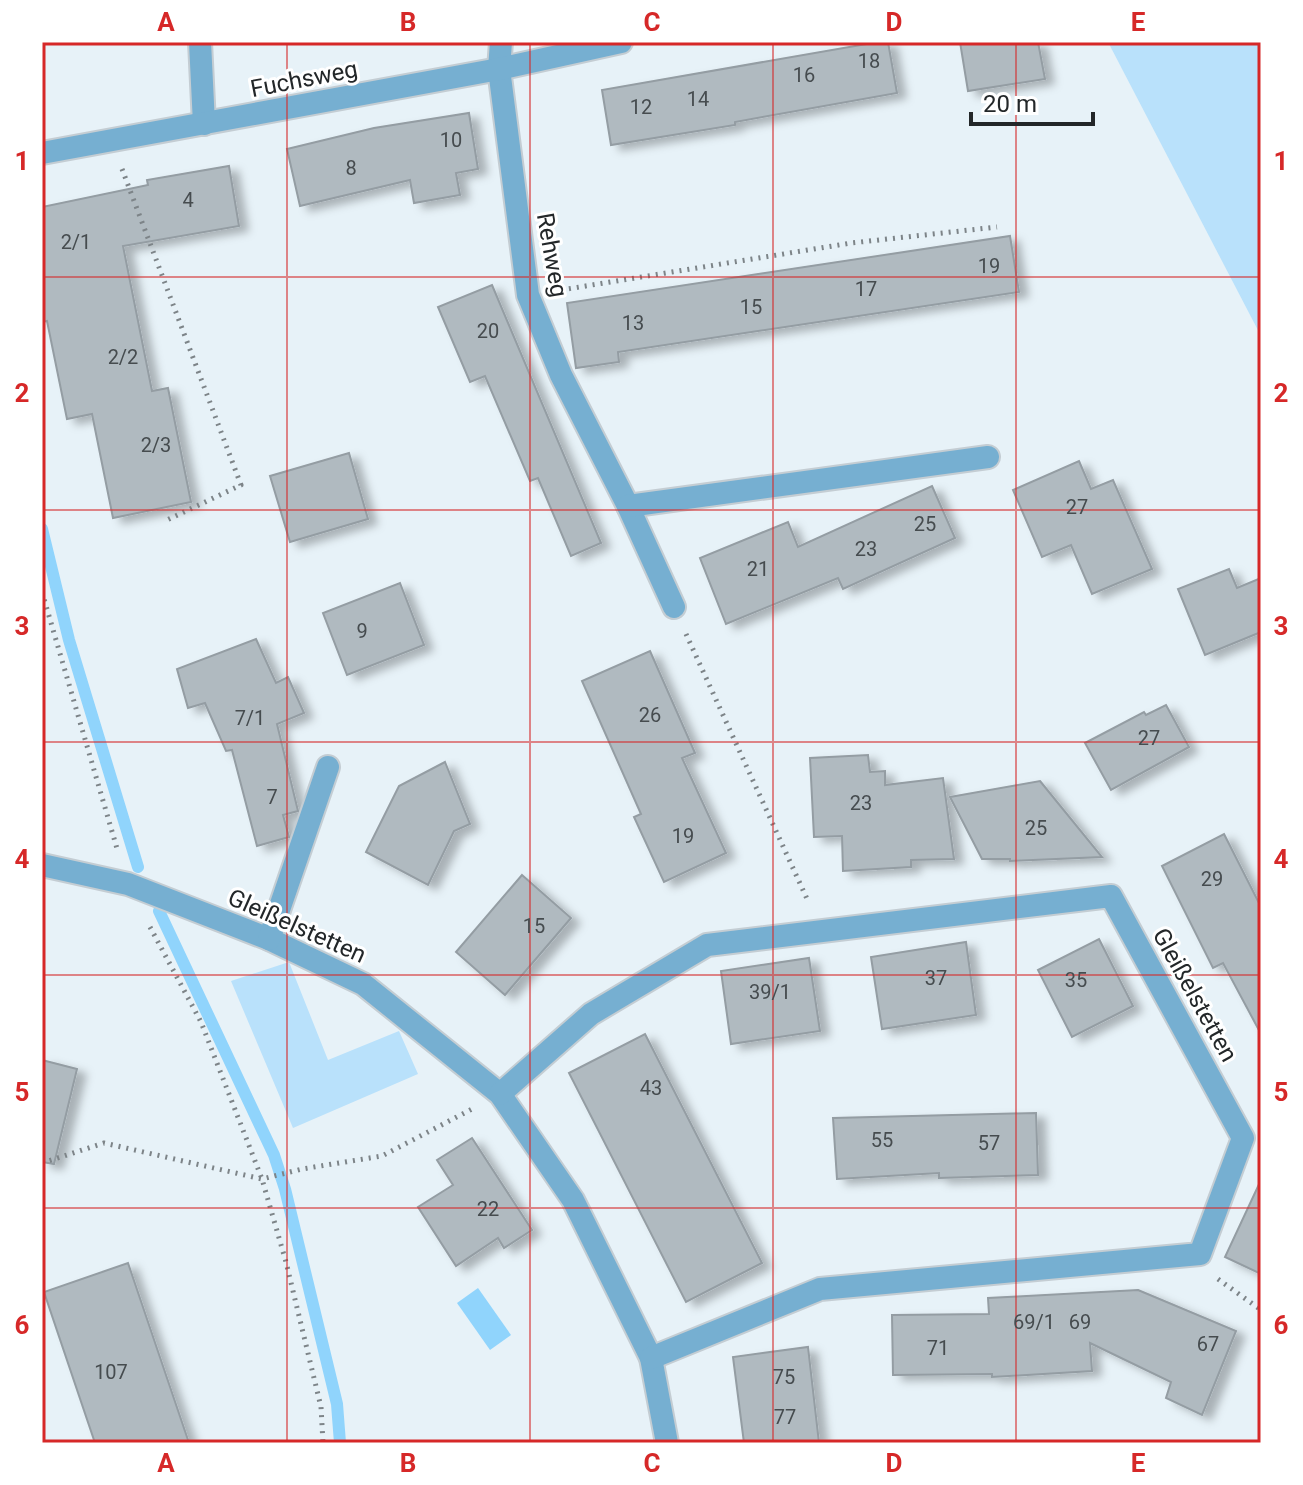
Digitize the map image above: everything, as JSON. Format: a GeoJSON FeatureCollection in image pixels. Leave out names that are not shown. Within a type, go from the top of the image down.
{"type":"FeatureCollection","features":[{"type":"Feature","properties":{"kind":"street"},"geometry":{"type":"LineString","coordinates":[[200,42],[204,124]]}},
{"type":"Feature","properties":{"kind":"street","name":"Rehweg"},"geometry":{"type":"LineString","coordinates":[[501,42],[499,69],[528,295],[561,375],[628,506],[674,607]]}},
{"type":"Feature","properties":{"kind":"street","name":"Fuchsweg"},"geometry":{"type":"LineString","coordinates":[[42,153],[499,69],[621,42]]}},
{"type":"Feature","properties":{"kind":"street"},"geometry":{"type":"LineString","coordinates":[[628,506],[988,457]]}},
{"type":"Feature","properties":{"kind":"street"},"geometry":{"type":"LineString","coordinates":[[269,939],[328,767]]}},
{"type":"Feature","properties":{"kind":"street","name":"Gleißelstetten"},"geometry":{"type":"LineString","coordinates":[[42,865],[128,884],[269,939],[363,984],[500,1094],[573,1200],[651,1358],[667,1443]]}},
{"type":"Feature","properties":{"kind":"street","name":"Gleißelstetten"},"geometry":{"type":"LineString","coordinates":[[500,1094],[591,1014],[707,945],[1111,896],[1243,1138],[1200,1254],[1185,1256]]}},
{"type":"Feature","properties":{"kind":"street"},"geometry":{"type":"LineString","coordinates":[[651,1358],[820,1289],[1185,1256]]}},
{"type":"Feature","properties":{"kind":"path"},"geometry":{"type":"LineString","coordinates":[[111,140],[241,485],[167,520]]}},
{"type":"Feature","properties":{"kind":"path"},"geometry":{"type":"LineString","coordinates":[[528,295],[851,243],[997,227]]}},
{"type":"Feature","properties":{"kind":"path"},"geometry":{"type":"LineString","coordinates":[[42,592],[128,884],[201,1022],[262,1179],[286,1262],[321,1407],[323,1443]]}},
{"type":"Feature","properties":{"kind":"path"},"geometry":{"type":"LineString","coordinates":[[674,607],[822,931]]}},
{"type":"Feature","properties":{"kind":"path"},"geometry":{"type":"LineString","coordinates":[[42,1163],[104,1143],[262,1179],[382,1156],[500,1094]]}},
{"type":"Feature","properties":{"kind":"path"},"geometry":{"type":"LineString","coordinates":[[1185,1256],[1261,1310]]}},
{"type":"Feature","properties":{"kind":"shaded area"},"geometry":{"type":"Polygon","coordinates":[[[1108,42],[1261,42],[1261,336],[1108,42]]]}},
{"type":"Feature","properties":{"kind":"shaded area"},"geometry":{"type":"Polygon","coordinates":[[[289,962],[328,1060],[399,1031],[418,1074],[293,1128],[231,981],[289,962]]]}},
{"type":"Feature","properties":{"kind":"shaded area"},"geometry":{"type":"Polygon","coordinates":[[[478,1288],[511,1335],[490,1350],[457,1303],[478,1288]]]}},
{"type":"Feature","properties":{"kind":"building"},"geometry":{"type":"Polygon","coordinates":[[[888,42],[897,93],[735,122],[735,125],[611,145],[602,90],[888,42]]]}},
{"type":"Feature","properties":{"kind":"building"},"geometry":{"type":"Polygon","coordinates":[[[960,42],[1038,42],[1045,79],[968,91],[960,42]]]}},
{"type":"Feature","properties":{"kind":"building"},"geometry":{"type":"Polygon","coordinates":[[[469,113],[478,169],[456,173],[460,195],[414,203],[410,180],[300,206],[287,149],[374,128],[469,113]]]}},
{"type":"Feature","properties":{"kind":"building"},"geometry":{"type":"Polygon","coordinates":[[[229,166],[239,226],[123,246],[152,391],[168,388],[191,502],[113,518],[92,414],[67,419],[47,321],[42,322],[42,207],[148,185],[147,180],[229,166]]]}},
{"type":"Feature","properties":{"kind":"building"},"geometry":{"type":"Polygon","coordinates":[[[1010,236],[1019,292],[618,352],[619,362],[576,368],[567,303],[1010,236]]]}},
{"type":"Feature","properties":{"kind":"building"},"geometry":{"type":"Polygon","coordinates":[[[492,285],[601,543],[571,556],[538,478],[530,481],[485,376],[470,382],[438,307],[492,285]]]}},
{"type":"Feature","properties":{"kind":"building"},"geometry":{"type":"Polygon","coordinates":[[[349,453],[368,519],[290,542],[270,476],[349,453]]]}},
{"type":"Feature","properties":{"kind":"building"},"geometry":{"type":"Polygon","coordinates":[[[1079,461],[1091,489],[1113,480],[1152,569],[1092,594],[1071,545],[1042,557],[1013,490],[1079,461]]]}},
{"type":"Feature","properties":{"kind":"building"},"geometry":{"type":"Polygon","coordinates":[[[932,486],[955,538],[843,589],[838,578],[726,624],[700,558],[788,522],[798,547],[932,486]]]}},
{"type":"Feature","properties":{"kind":"building"},"geometry":{"type":"Polygon","coordinates":[[[1229,569],[1237,588],[1261,578],[1261,632],[1205,655],[1178,589],[1229,569]]]}},
{"type":"Feature","properties":{"kind":"building"},"geometry":{"type":"Polygon","coordinates":[[[400,583],[424,645],[347,675],[323,613],[400,583]]]}},
{"type":"Feature","properties":{"kind":"building"},"geometry":{"type":"Polygon","coordinates":[[[256,639],[276,683],[288,677],[304,713],[277,724],[298,811],[283,815],[289,837],[257,846],[232,750],[226,751],[205,703],[188,708],[177,669],[256,639]]]}},
{"type":"Feature","properties":{"kind":"building"},"geometry":{"type":"Polygon","coordinates":[[[650,651],[695,753],[682,758],[726,853],[664,882],[634,817],[641,814],[582,681],[650,651]]]}},
{"type":"Feature","properties":{"kind":"building"},"geometry":{"type":"Polygon","coordinates":[[[1166,705],[1189,747],[1111,790],[1085,743],[1144,712],[1146,715],[1166,705]]]}},
{"type":"Feature","properties":{"kind":"building"},"geometry":{"type":"Polygon","coordinates":[[[868,755],[870,772],[885,771],[885,785],[943,778],[954,859],[911,860],[911,867],[843,871],[842,836],[814,837],[810,758],[868,755]]]}},
{"type":"Feature","properties":{"kind":"building"},"geometry":{"type":"Polygon","coordinates":[[[445,762],[470,824],[454,831],[428,885],[366,852],[399,786],[445,762]]]}},
{"type":"Feature","properties":{"kind":"building"},"geometry":{"type":"Polygon","coordinates":[[[1040,781],[1102,857],[1010,861],[982,859],[950,797],[1040,781]]]}},
{"type":"Feature","properties":{"kind":"building"},"geometry":{"type":"Polygon","coordinates":[[[1224,834],[1261,907],[1261,1034],[1223,963],[1213,968],[1162,866],[1224,834]]]}},
{"type":"Feature","properties":{"kind":"building"},"geometry":{"type":"Polygon","coordinates":[[[522,875],[571,918],[505,995],[456,952],[522,875]]]}},
{"type":"Feature","properties":{"kind":"building"},"geometry":{"type":"Polygon","coordinates":[[[1099,939],[1133,1006],[1072,1037],[1038,970],[1099,939]]]}},
{"type":"Feature","properties":{"kind":"building"},"geometry":{"type":"Polygon","coordinates":[[[966,942],[976,1015],[882,1029],[871,957],[966,942]]]}},
{"type":"Feature","properties":{"kind":"building"},"geometry":{"type":"Polygon","coordinates":[[[809,958],[820,1031],[731,1044],[721,971],[809,958]]]}},
{"type":"Feature","properties":{"kind":"building"},"geometry":{"type":"Polygon","coordinates":[[[645,1034],[762,1263],[686,1302],[569,1073],[645,1034]]]}},
{"type":"Feature","properties":{"kind":"building"},"geometry":{"type":"Polygon","coordinates":[[[42,1060],[77,1069],[54,1164],[42,1162],[42,1060]]]}},
{"type":"Feature","properties":{"kind":"building"},"geometry":{"type":"Polygon","coordinates":[[[1036,1113],[1038,1175],[939,1178],[939,1173],[837,1179],[833,1118],[1036,1113]]]}},
{"type":"Feature","properties":{"kind":"building"},"geometry":{"type":"Polygon","coordinates":[[[472,1138],[532,1230],[504,1248],[498,1238],[456,1266],[418,1207],[453,1185],[437,1160],[472,1138]]]}},
{"type":"Feature","properties":{"kind":"building"},"geometry":{"type":"Polygon","coordinates":[[[1261,1180],[1261,1274],[1225,1257],[1261,1180]]]}},
{"type":"Feature","properties":{"kind":"building"},"geometry":{"type":"Polygon","coordinates":[[[128,1263],[189,1443],[95,1443],[44,1292],[128,1263]]]}},
{"type":"Feature","properties":{"kind":"building"},"geometry":{"type":"Polygon","coordinates":[[[1138,1290],[1236,1331],[1202,1415],[1166,1398],[1171,1382],[1090,1343],[1092,1371],[992,1377],[992,1374],[893,1375],[892,1315],[989,1314],[988,1298],[1138,1290]]]}},
{"type":"Feature","properties":{"kind":"building"},"geometry":{"type":"Polygon","coordinates":[[[808,1347],[819,1443],[744,1443],[733,1357],[808,1347]]]}},
{"type":"Feature","properties":{"kind":"waterway"},"geometry":{"type":"LineString","coordinates":[[42,529],[69,640],[138,867]]}},
{"type":"Feature","properties":{"kind":"waterway"},"geometry":{"type":"LineString","coordinates":[[159,911],[274,1155],[337,1404],[340,1443]]}}]}
